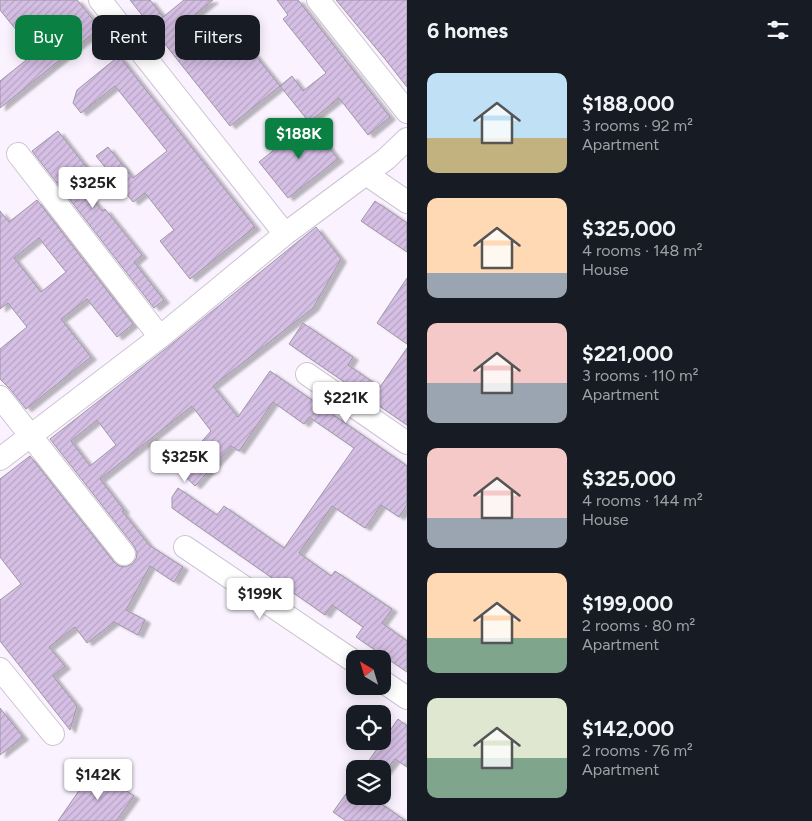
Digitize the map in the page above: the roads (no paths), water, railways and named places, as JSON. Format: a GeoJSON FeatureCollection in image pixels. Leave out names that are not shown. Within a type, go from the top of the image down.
{"type":"FeatureCollection","features":[{"type":"Feature","properties":{"kind":"street"},"geometry":{"type":"LineString","coordinates":[[100,0],[285,234]]}},
{"type":"Feature","properties":{"kind":"street"},"geometry":{"type":"LineString","coordinates":[[318,0],[407,112]]}},
{"type":"Feature","properties":{"kind":"street"},"geometry":{"type":"LineString","coordinates":[[0,458],[160,337],[285,234],[366,174],[407,139]]}},
{"type":"Feature","properties":{"kind":"street"},"geometry":{"type":"LineString","coordinates":[[18,154],[160,337]]}},
{"type":"Feature","properties":{"kind":"street"},"geometry":{"type":"LineString","coordinates":[[366,174],[407,202]]}},
{"type":"Feature","properties":{"kind":"street"},"geometry":{"type":"LineString","coordinates":[[307,374],[407,443]]}},
{"type":"Feature","properties":{"kind":"street"},"geometry":{"type":"LineString","coordinates":[[0,397],[124,554]]}},
{"type":"Feature","properties":{"kind":"street"},"geometry":{"type":"LineString","coordinates":[[185,547],[346,656]]}},
{"type":"Feature","properties":{"kind":"street"},"geometry":{"type":"LineString","coordinates":[[0,669],[53,734]]}},
{"type":"Feature","properties":{"kind":"street"},"geometry":{"type":"LineString","coordinates":[[391,687],[407,698]]}}]}
